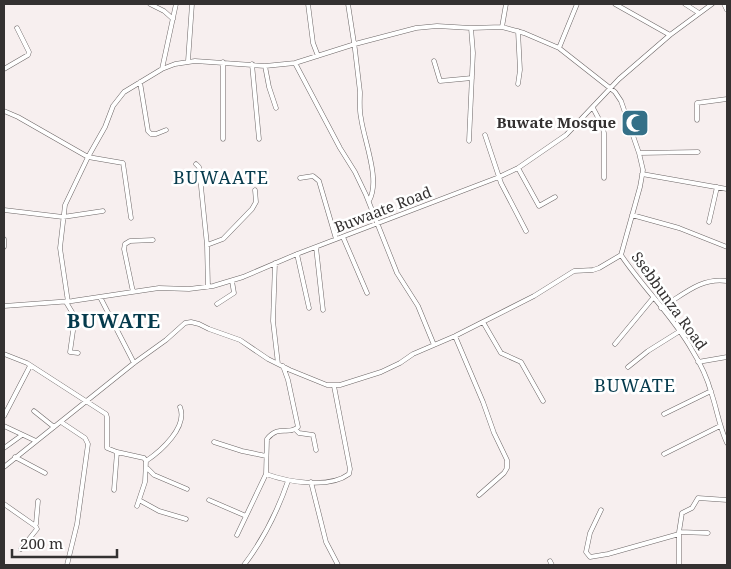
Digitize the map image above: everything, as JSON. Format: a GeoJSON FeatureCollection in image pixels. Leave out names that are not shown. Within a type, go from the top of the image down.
{"type":"FeatureCollection","features":[{"type":"Feature","properties":{"kind":"street"},"geometry":{"type":"LineString","coordinates":[[150,4],[164,11],[173,19]]}},
{"type":"Feature","properties":{"kind":"street"},"geometry":{"type":"LineString","coordinates":[[162,68],[176,4]]}},
{"type":"Feature","properties":{"kind":"street"},"geometry":{"type":"LineString","coordinates":[[188,61],[192,4]]}},
{"type":"Feature","properties":{"kind":"street"},"geometry":{"type":"LineString","coordinates":[[308,4],[313,43],[318,56]]}},
{"type":"Feature","properties":{"kind":"street"},"geometry":{"type":"LineString","coordinates":[[348,4],[355,44],[361,120],[368,146],[372,173],[372,196],[369,201]]}},
{"type":"Feature","properties":{"kind":"street"},"geometry":{"type":"LineString","coordinates":[[502,27],[506,4]]}},
{"type":"Feature","properties":{"kind":"street"},"geometry":{"type":"LineString","coordinates":[[559,48],[577,4]]}},
{"type":"Feature","properties":{"kind":"street"},"geometry":{"type":"LineString","coordinates":[[615,4],[670,35]]}},
{"type":"Feature","properties":{"kind":"street"},"geometry":{"type":"LineString","coordinates":[[685,4],[699,13]]}},
{"type":"Feature","properties":{"kind":"street","name":"Buwaate Road"},"geometry":{"type":"LineString","coordinates":[[4,306],[67,302],[158,288],[189,289],[208,287],[232,280],[499,177],[518,168],[566,135],[610,87],[670,35],[712,4]]}},
{"type":"Feature","properties":{"kind":"street"},"geometry":{"type":"LineString","coordinates":[[724,4],[727,10]]}},
{"type":"Feature","properties":{"kind":"street","name":"Ssebbunza Road"},"geometry":{"type":"LineString","coordinates":[[78,353],[71,352],[70,350],[75,317],[67,302],[60,248],[63,217],[67,198],[105,127],[117,100],[124,92],[162,68],[188,61],[265,66],[295,63],[355,44],[423,27],[502,27],[518,31],[559,48],[610,87],[621,101],[642,162],[642,174],[621,255],[680,330],[698,362],[711,391],[720,426],[727,443]]}},
{"type":"Feature","properties":{"kind":"street"},"geometry":{"type":"LineString","coordinates":[[4,69],[28,55],[29,52],[17,28]]}},
{"type":"Feature","properties":{"kind":"street"},"geometry":{"type":"LineString","coordinates":[[469,141],[473,53],[471,28]]}},
{"type":"Feature","properties":{"kind":"street"},"geometry":{"type":"LineString","coordinates":[[518,31],[520,70],[518,84]]}},
{"type":"Feature","properties":{"kind":"street"},"geometry":{"type":"LineString","coordinates":[[434,61],[440,81],[472,78]]}},
{"type":"Feature","properties":{"kind":"street"},"geometry":{"type":"LineString","coordinates":[[223,62],[223,139]]}},
{"type":"Feature","properties":{"kind":"street"},"geometry":{"type":"LineString","coordinates":[[295,63],[340,148],[355,172],[369,201],[397,274],[418,306],[421,318],[434,345]]}},
{"type":"Feature","properties":{"kind":"street"},"geometry":{"type":"LineString","coordinates":[[252,64],[259,139]]}},
{"type":"Feature","properties":{"kind":"street"},"geometry":{"type":"LineString","coordinates":[[265,66],[276,108]]}},
{"type":"Feature","properties":{"kind":"street"},"geometry":{"type":"LineString","coordinates":[[140,82],[148,131],[151,134],[156,134],[166,130]]}},
{"type":"Feature","properties":{"kind":"street"},"geometry":{"type":"LineString","coordinates":[[697,120],[698,102],[727,100]]}},
{"type":"Feature","properties":{"kind":"street"},"geometry":{"type":"LineString","coordinates":[[592,108],[603,128],[604,178]]}},
{"type":"Feature","properties":{"kind":"street"},"geometry":{"type":"LineString","coordinates":[[4,111],[88,157],[123,163],[131,218]]}},
{"type":"Feature","properties":{"kind":"street"},"geometry":{"type":"LineString","coordinates":[[485,135],[499,177],[526,231]]}},
{"type":"Feature","properties":{"kind":"street"},"geometry":{"type":"LineString","coordinates":[[639,153],[698,152]]}},
{"type":"Feature","properties":{"kind":"street"},"geometry":{"type":"LineString","coordinates":[[196,164],[199,167],[208,287]]}},
{"type":"Feature","properties":{"kind":"street"},"geometry":{"type":"LineString","coordinates":[[518,168],[539,206],[555,197]]}},
{"type":"Feature","properties":{"kind":"street"},"geometry":{"type":"LineString","coordinates":[[642,174],[727,189]]}},
{"type":"Feature","properties":{"kind":"street"},"geometry":{"type":"LineString","coordinates":[[300,178],[313,176],[319,181],[336,239]]}},
{"type":"Feature","properties":{"kind":"street"},"geometry":{"type":"LineString","coordinates":[[709,222],[717,187]]}},
{"type":"Feature","properties":{"kind":"street"},"geometry":{"type":"LineString","coordinates":[[206,245],[223,239],[252,209],[256,202],[255,190]]}},
{"type":"Feature","properties":{"kind":"street"},"geometry":{"type":"LineString","coordinates":[[4,210],[63,217],[103,212]]}},
{"type":"Feature","properties":{"kind":"street"},"geometry":{"type":"LineString","coordinates":[[632,215],[679,228],[727,247]]}},
{"type":"Feature","properties":{"kind":"street"},"geometry":{"type":"LineString","coordinates":[[343,236],[367,293]]}},
{"type":"Feature","properties":{"kind":"street"},"geometry":{"type":"LineString","coordinates":[[4,239],[4,247]]}},
{"type":"Feature","properties":{"kind":"street"},"geometry":{"type":"LineString","coordinates":[[134,292],[124,249],[125,244],[130,241],[153,240]]}},
{"type":"Feature","properties":{"kind":"street"},"geometry":{"type":"LineString","coordinates":[[316,247],[322,310]]}},
{"type":"Feature","properties":{"kind":"street"},"geometry":{"type":"LineString","coordinates":[[298,254],[309,308]]}},
{"type":"Feature","properties":{"kind":"street"},"geometry":{"type":"LineString","coordinates":[[4,467],[134,363],[166,340],[180,326],[190,322],[240,340],[268,360],[316,381],[334,386],[381,372],[413,354],[455,336],[534,296],[566,274],[574,271],[600,268],[621,255]]}},
{"type":"Feature","properties":{"kind":"street"},"geometry":{"type":"LineString","coordinates":[[274,263],[273,321],[278,364]]}},
{"type":"Feature","properties":{"kind":"street"},"geometry":{"type":"LineString","coordinates":[[217,304],[234,293],[232,280]]}},
{"type":"Feature","properties":{"kind":"street"},"geometry":{"type":"LineString","coordinates":[[662,308],[703,282],[727,281]]}},
{"type":"Feature","properties":{"kind":"street"},"geometry":{"type":"LineString","coordinates":[[100,297],[134,363]]}},
{"type":"Feature","properties":{"kind":"street"},"geometry":{"type":"LineString","coordinates":[[615,344],[653,298]]}},
{"type":"Feature","properties":{"kind":"street"},"geometry":{"type":"LineString","coordinates":[[483,322],[502,355],[521,362],[543,401]]}},
{"type":"Feature","properties":{"kind":"street"},"geometry":{"type":"LineString","coordinates":[[628,367],[680,330]]}},
{"type":"Feature","properties":{"kind":"street"},"geometry":{"type":"LineString","coordinates":[[455,336],[484,402],[494,433],[508,460],[507,468],[504,472],[479,495]]}},
{"type":"Feature","properties":{"kind":"street"},"geometry":{"type":"LineString","coordinates":[[4,354],[30,366],[107,415],[106,446],[110,450],[144,458],[146,461],[145,482],[137,506]]}},
{"type":"Feature","properties":{"kind":"street"},"geometry":{"type":"LineString","coordinates":[[698,362],[727,357]]}},
{"type":"Feature","properties":{"kind":"street"},"geometry":{"type":"LineString","coordinates":[[4,416],[30,366]]}},
{"type":"Feature","properties":{"kind":"street"},"geometry":{"type":"LineString","coordinates":[[283,366],[298,424],[296,429]]}},
{"type":"Feature","properties":{"kind":"street"},"geometry":{"type":"LineString","coordinates":[[266,474],[288,481],[311,482],[336,480],[350,472],[334,386]]}},
{"type":"Feature","properties":{"kind":"street"},"geometry":{"type":"LineString","coordinates":[[664,414],[711,391]]}},
{"type":"Feature","properties":{"kind":"street"},"geometry":{"type":"LineString","coordinates":[[146,461],[162,449],[174,434],[182,418],[180,408]]}},
{"type":"Feature","properties":{"kind":"street"},"geometry":{"type":"LineString","coordinates":[[34,411],[54,427]]}},
{"type":"Feature","properties":{"kind":"street"},"geometry":{"type":"LineString","coordinates":[[61,422],[87,439],[88,444],[77,524],[67,565]]}},
{"type":"Feature","properties":{"kind":"street"},"geometry":{"type":"LineString","coordinates":[[4,426],[36,441]]}},
{"type":"Feature","properties":{"kind":"street"},"geometry":{"type":"LineString","coordinates":[[664,454],[720,426]]}},
{"type":"Feature","properties":{"kind":"street"},"geometry":{"type":"LineString","coordinates":[[296,429],[299,433],[314,435],[316,450]]}},
{"type":"Feature","properties":{"kind":"street"},"geometry":{"type":"LineString","coordinates":[[237,535],[266,474],[266,444],[271,434],[276,431],[296,429]]}},
{"type":"Feature","properties":{"kind":"street"},"geometry":{"type":"LineString","coordinates":[[4,448],[22,434]]}},
{"type":"Feature","properties":{"kind":"street"},"geometry":{"type":"LineString","coordinates":[[214,442],[266,456]]}},
{"type":"Feature","properties":{"kind":"street"},"geometry":{"type":"LineString","coordinates":[[114,490],[117,452]]}},
{"type":"Feature","properties":{"kind":"street"},"geometry":{"type":"LineString","coordinates":[[15,457],[45,473]]}},
{"type":"Feature","properties":{"kind":"street"},"geometry":{"type":"LineString","coordinates":[[147,468],[154,475],[187,489]]}},
{"type":"Feature","properties":{"kind":"street"},"geometry":{"type":"LineString","coordinates":[[244,565],[265,534],[288,481]]}},
{"type":"Feature","properties":{"kind":"street"},"geometry":{"type":"LineString","coordinates":[[311,482],[326,542],[338,565]]}},
{"type":"Feature","properties":{"kind":"street"},"geometry":{"type":"LineString","coordinates":[[679,565],[679,533],[683,512],[692,508],[697,499],[700,498],[727,500]]}},
{"type":"Feature","properties":{"kind":"street"},"geometry":{"type":"LineString","coordinates":[[139,500],[159,511],[186,519]]}},
{"type":"Feature","properties":{"kind":"street"},"geometry":{"type":"LineString","coordinates":[[209,500],[246,516]]}},
{"type":"Feature","properties":{"kind":"street"},"geometry":{"type":"LineString","coordinates":[[21,549],[37,528],[35,525],[38,501]]}},
{"type":"Feature","properties":{"kind":"street"},"geometry":{"type":"LineString","coordinates":[[4,504],[35,525]]}},
{"type":"Feature","properties":{"kind":"street"},"geometry":{"type":"LineString","coordinates":[[4,512],[8,508]]}},
{"type":"Feature","properties":{"kind":"street"},"geometry":{"type":"LineString","coordinates":[[601,510],[588,541],[586,552],[590,557],[608,554],[679,533],[708,533]]}},
{"type":"Feature","properties":{"kind":"place","name":"Buwate Mosque"},"geometry":{"type":"Point","coordinates":[635,123]}},
{"type":"Feature","properties":{"kind":"district","name":"BUWAATE"},"geometry":{"type":"Point","coordinates":[221,178]}},
{"type":"Feature","properties":{"kind":"district","name":"BUWATE"},"geometry":{"type":"Point","coordinates":[114,321]}},
{"type":"Feature","properties":{"kind":"district","name":"BUWATE"},"geometry":{"type":"Point","coordinates":[635,386]}}]}
